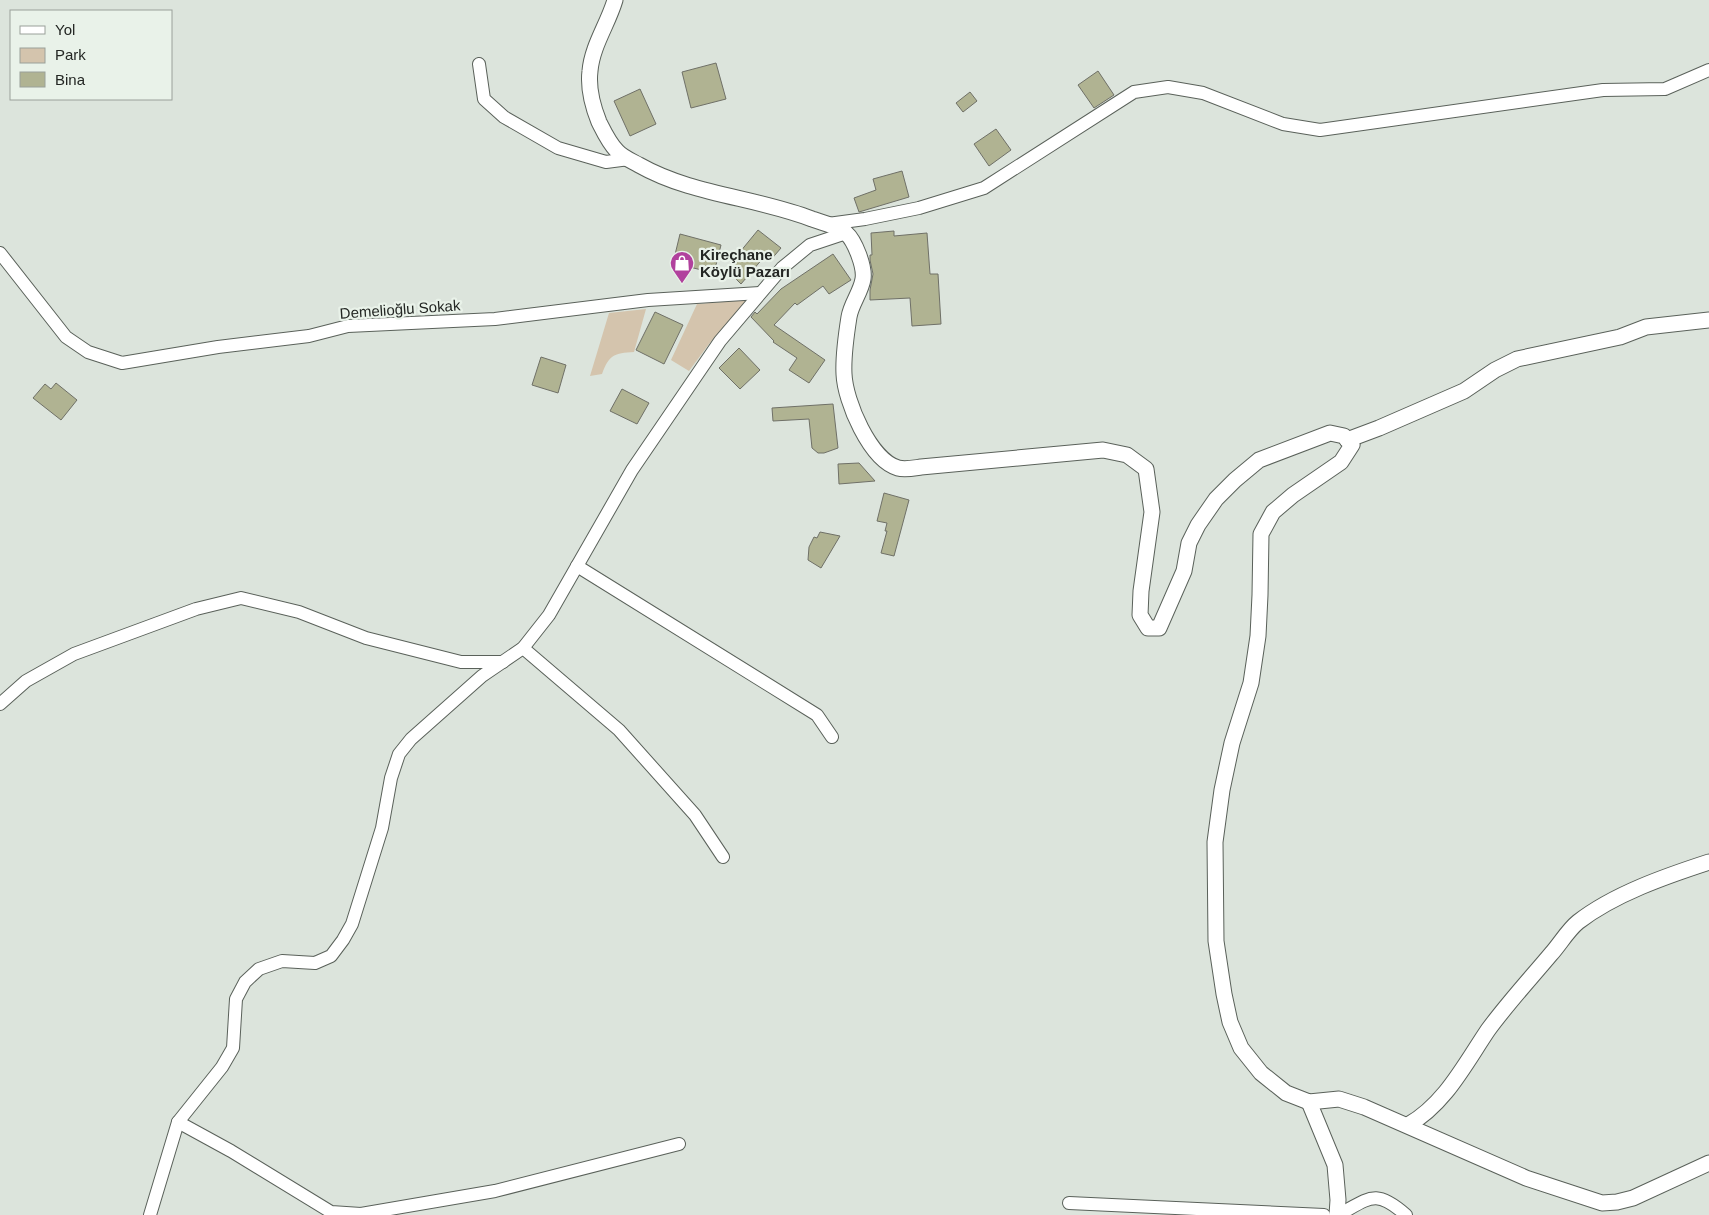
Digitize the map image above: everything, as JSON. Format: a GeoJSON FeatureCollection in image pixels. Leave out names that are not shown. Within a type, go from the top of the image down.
{"type":"FeatureCollection","features":[{"type":"Feature","properties":{"kind":"street"},"geometry":{"type":"LineString","coordinates":[[615,0],[595,49],[589,71],[591,94],[596,115],[606,137],[618,152],[652,172],[710,192],[794,212],[827,224],[846,234],[861,261],[863,278],[849,315],[844,356],[844,376],[849,399],[870,444],[882,459],[898,468],[921,468],[1104,450],[1127,454],[1146,469],[1152,512],[1141,592],[1140,615],[1148,628],[1159,628],[1184,571],[1189,543],[1198,525],[1216,499],[1235,480],[1259,460],[1330,433],[1344,436],[1352,446],[1341,462],[1292,495],[1273,512],[1261,534],[1260,595],[1251,683],[1232,743],[1222,790],[1215,842],[1216,941],[1230,1022],[1241,1048],[1261,1073],[1286,1093],[1308,1102],[1340,1100],[1364,1107],[1526,1178],[1602,1203],[1633,1198],[1709,1163]]}},
{"type":"Feature","properties":{"kind":"street"},"geometry":{"type":"LineString","coordinates":[[479,64],[484,99],[504,117],[558,148],[606,162],[629,158]]}},
{"type":"Feature","properties":{"kind":"street"},"geometry":{"type":"LineString","coordinates":[[827,224],[865,219],[919,208],[984,188],[1134,92],[1168,87],[1203,93],[1283,124],[1320,130],[1603,90],[1665,88],[1709,70]]}},
{"type":"Feature","properties":{"kind":"street"},"geometry":{"type":"LineString","coordinates":[[150,1215],[178,1122],[222,1067],[233,1048],[236,999],[245,982],[259,970],[282,962],[314,963],[331,956],[352,924],[382,828],[391,778],[399,754],[411,739],[482,676],[524,648],[549,615],[638,462],[720,341],[760,293],[782,268],[810,245],[846,234]]}},
{"type":"Feature","properties":{"kind":"street","name":"Demelioğlu Sokak"},"geometry":{"type":"LineString","coordinates":[[0,253],[66,337],[88,352],[122,363],[218,347],[309,336],[348,326],[495,319],[648,300],[760,293]]}},
{"type":"Feature","properties":{"kind":"street"},"geometry":{"type":"LineString","coordinates":[[1348,440],[1464,391],[1495,370],[1518,358],[1620,337],[1646,327],[1709,320]]}},
{"type":"Feature","properties":{"kind":"street"},"geometry":{"type":"LineString","coordinates":[[577,566],[817,715],[832,737]]}},
{"type":"Feature","properties":{"kind":"street"},"geometry":{"type":"LineString","coordinates":[[0,704],[26,681],[74,654],[196,609],[241,598],[299,612],[366,638],[461,662],[503,662]]}},
{"type":"Feature","properties":{"kind":"street"},"geometry":{"type":"LineString","coordinates":[[524,648],[619,730],[696,815],[723,856]]}},
{"type":"Feature","properties":{"kind":"street"},"geometry":{"type":"LineString","coordinates":[[1408,1125],[1423,1117],[1440,1098],[1464,1069],[1489,1030],[1576,923],[1599,908],[1630,893],[1670,875],[1709,862]]}},
{"type":"Feature","properties":{"kind":"street"},"geometry":{"type":"LineString","coordinates":[[1308,1102],[1335,1165],[1338,1200],[1337,1215]]}},
{"type":"Feature","properties":{"kind":"street"},"geometry":{"type":"LineString","coordinates":[[178,1122],[231,1151],[331,1212],[361,1214],[495,1191],[679,1144]]}},
{"type":"Feature","properties":{"kind":"street"},"geometry":{"type":"LineString","coordinates":[[1337,1215],[1368,1198],[1384,1199],[1394,1204],[1406,1215]]}},
{"type":"Feature","properties":{"kind":"street"},"geometry":{"type":"LineString","coordinates":[[1069,1203],[1324,1215]]}},
{"type":"Feature","properties":{"kind":"green space"},"geometry":{"type":"Polygon","coordinates":[[[747,300],[709,344],[689,371],[671,360],[697,304],[747,300]]]}},
{"type":"Feature","properties":{"kind":"green space"},"geometry":{"type":"Polygon","coordinates":[[[646,309],[634,352],[613,356],[602,374],[590,376],[609,313],[646,309]]]}},
{"type":"Feature","properties":{"kind":"building"},"geometry":{"type":"Polygon","coordinates":[[[716,63],[726,99],[691,108],[682,72],[716,63]]]}},
{"type":"Feature","properties":{"kind":"building"},"geometry":{"type":"Polygon","coordinates":[[[1098,71],[1114,95],[1094,108],[1078,85],[1098,71]]]}},
{"type":"Feature","properties":{"kind":"building"},"geometry":{"type":"Polygon","coordinates":[[[640,89],[656,124],[630,136],[614,101],[640,89]]]}},
{"type":"Feature","properties":{"kind":"building"},"geometry":{"type":"Polygon","coordinates":[[[970,92],[977,101],[963,112],[956,103],[970,92]]]}},
{"type":"Feature","properties":{"kind":"building"},"geometry":{"type":"Polygon","coordinates":[[[996,129],[1011,150],[989,166],[974,144],[996,129]]]}},
{"type":"Feature","properties":{"kind":"building"},"geometry":{"type":"Polygon","coordinates":[[[902,171],[909,197],[859,212],[854,198],[876,190],[873,179],[902,171]]]}},
{"type":"Feature","properties":{"kind":"building"},"geometry":{"type":"Polygon","coordinates":[[[758,230],[781,248],[769,262],[764,257],[741,284],[726,269],[758,230]]]}},
{"type":"Feature","properties":{"kind":"building"},"geometry":{"type":"Polygon","coordinates":[[[894,231],[894,236],[927,233],[930,274],[938,274],[941,324],[912,326],[910,298],[870,300],[873,274],[870,260],[870,255],[872,255],[871,233],[894,231]]]}},
{"type":"Feature","properties":{"kind":"building"},"geometry":{"type":"Polygon","coordinates":[[[680,234],[721,245],[714,273],[673,263],[680,234]]]}},
{"type":"Feature","properties":{"kind":"building"},"geometry":{"type":"Polygon","coordinates":[[[833,254],[851,280],[829,294],[823,286],[797,305],[795,303],[774,325],[825,360],[809,383],[789,370],[797,358],[773,342],[751,317],[755,312],[757,314],[781,289],[833,254]]]}},
{"type":"Feature","properties":{"kind":"building"},"geometry":{"type":"Polygon","coordinates":[[[655,312],[683,325],[664,364],[636,350],[655,312]]]}},
{"type":"Feature","properties":{"kind":"building"},"geometry":{"type":"Polygon","coordinates":[[[739,348],[760,370],[740,389],[719,368],[739,348]]]}},
{"type":"Feature","properties":{"kind":"building"},"geometry":{"type":"Polygon","coordinates":[[[541,357],[566,365],[558,393],[532,385],[541,357]]]}},
{"type":"Feature","properties":{"kind":"building"},"geometry":{"type":"Polygon","coordinates":[[[56,383],[77,400],[61,420],[33,398],[45,384],[51,389],[56,383]]]}},
{"type":"Feature","properties":{"kind":"building"},"geometry":{"type":"Polygon","coordinates":[[[622,389],[649,403],[637,424],[610,411],[622,389]]]}},
{"type":"Feature","properties":{"kind":"building"},"geometry":{"type":"Polygon","coordinates":[[[833,404],[838,448],[824,453],[818,453],[812,448],[809,419],[773,421],[772,408],[833,404]]]}},
{"type":"Feature","properties":{"kind":"building"},"geometry":{"type":"Polygon","coordinates":[[[859,463],[875,481],[839,484],[838,464],[859,463]]]}},
{"type":"Feature","properties":{"kind":"building"},"geometry":{"type":"Polygon","coordinates":[[[884,493],[909,500],[894,556],[881,553],[887,531],[885,531],[887,523],[877,521],[884,493]]]}},
{"type":"Feature","properties":{"kind":"building"},"geometry":{"type":"Polygon","coordinates":[[[820,532],[840,536],[821,568],[808,560],[809,547],[814,537],[817,538],[820,532]]]}},
{"type":"Feature","properties":{"kind":"place","name":"Kireçhane Köylü Pazarı"},"geometry":{"type":"Point","coordinates":[682,284]}}]}
